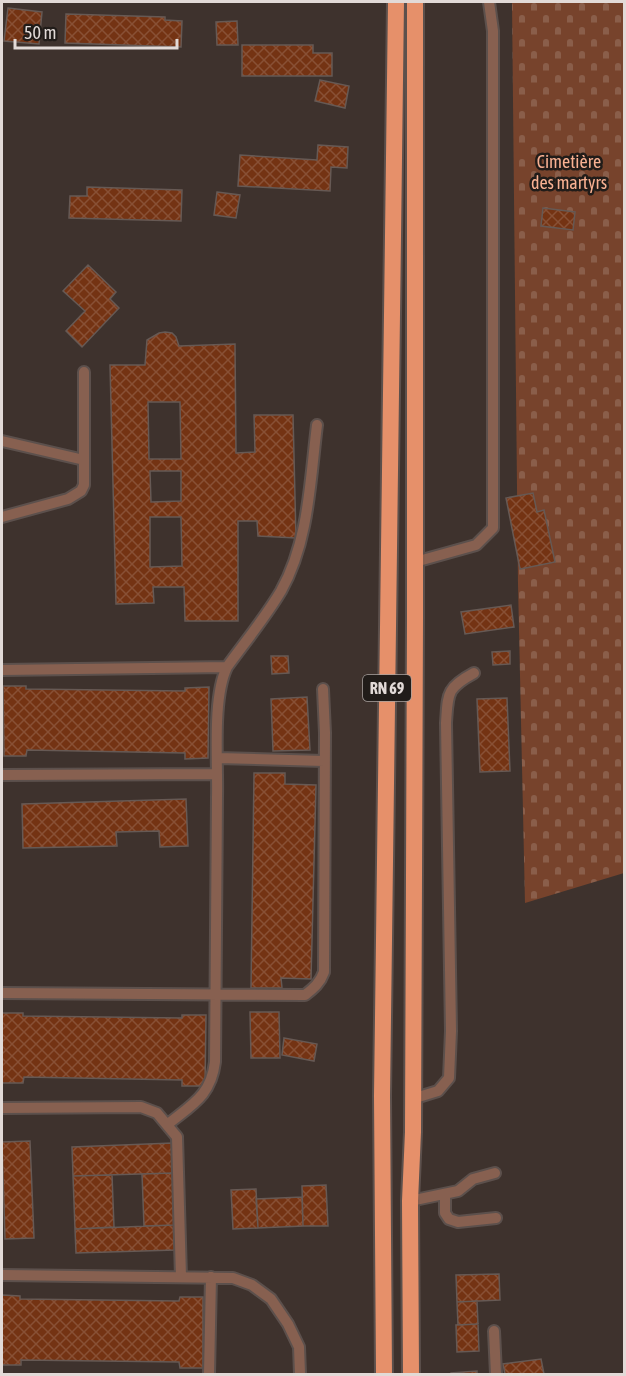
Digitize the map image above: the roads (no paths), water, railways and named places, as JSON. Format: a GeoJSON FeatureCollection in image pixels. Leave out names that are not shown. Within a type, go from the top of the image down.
{"type":"FeatureCollection","features":[{"type":"Feature","properties":{"kind":"highway","name":"RN 69"},"geometry":{"type":"LineString","coordinates":[[384,1374],[382,1096],[396,2]]}},
{"type":"Feature","properties":{"kind":"highway","name":"RN 69"},"geometry":{"type":"LineString","coordinates":[[411,1374],[415,2]]}},
{"type":"Feature","properties":{"kind":"lane"},"geometry":{"type":"LineString","coordinates":[[415,562],[476,545],[493,528],[493,31],[489,2]]}},
{"type":"Feature","properties":{"kind":"lane"},"geometry":{"type":"LineString","coordinates":[[2,517],[75,496],[84,485],[84,372]]}},
{"type":"Feature","properties":{"kind":"lane"},"geometry":{"type":"LineString","coordinates":[[168,1124],[200,1099],[209,1087],[214,1074],[221,679],[227,667],[281,591],[295,559],[304,531],[317,425]]}},
{"type":"Feature","properties":{"kind":"lane"},"geometry":{"type":"LineString","coordinates":[[2,441],[84,460]]}},
{"type":"Feature","properties":{"kind":"lane"},"geometry":{"type":"LineString","coordinates":[[2,670],[227,667]]}},
{"type":"Feature","properties":{"kind":"lane"},"geometry":{"type":"LineString","coordinates":[[412,1099],[438,1091],[449,1078],[451,1031],[447,696],[456,682],[474,673]]}},
{"type":"Feature","properties":{"kind":"lane"},"geometry":{"type":"LineString","coordinates":[[2,993],[304,994],[320,982],[324,972],[323,689]]}},
{"type":"Feature","properties":{"kind":"lane"},"geometry":{"type":"LineString","coordinates":[[218,758],[324,761]]}},
{"type":"Feature","properties":{"kind":"lane"},"geometry":{"type":"LineString","coordinates":[[2,775],[218,774]]}},
{"type":"Feature","properties":{"kind":"lane"},"geometry":{"type":"LineString","coordinates":[[2,1108],[141,1107],[157,1113],[177,1137],[181,1277]]}},
{"type":"Feature","properties":{"kind":"lane"},"geometry":{"type":"LineString","coordinates":[[410,1201],[458,1191],[472,1179],[495,1173]]}},
{"type":"Feature","properties":{"kind":"lane"},"geometry":{"type":"LineString","coordinates":[[445,1194],[445,1213],[449,1219],[458,1222],[496,1218]]}},
{"type":"Feature","properties":{"kind":"lane"},"geometry":{"type":"LineString","coordinates":[[2,1275],[233,1278],[252,1285],[271,1299],[288,1324],[299,1347],[300,1374]]}},
{"type":"Feature","properties":{"kind":"lane"},"geometry":{"type":"LineString","coordinates":[[209,1374],[212,1277]]}},
{"type":"Feature","properties":{"kind":"lane"},"geometry":{"type":"LineString","coordinates":[[494,1331],[496,1374]]}},
{"type":"Feature","properties":{"kind":"park label","name":"Cimetière des martyrs"},"geometry":{"type":"Point","coordinates":[569,171]}}]}
